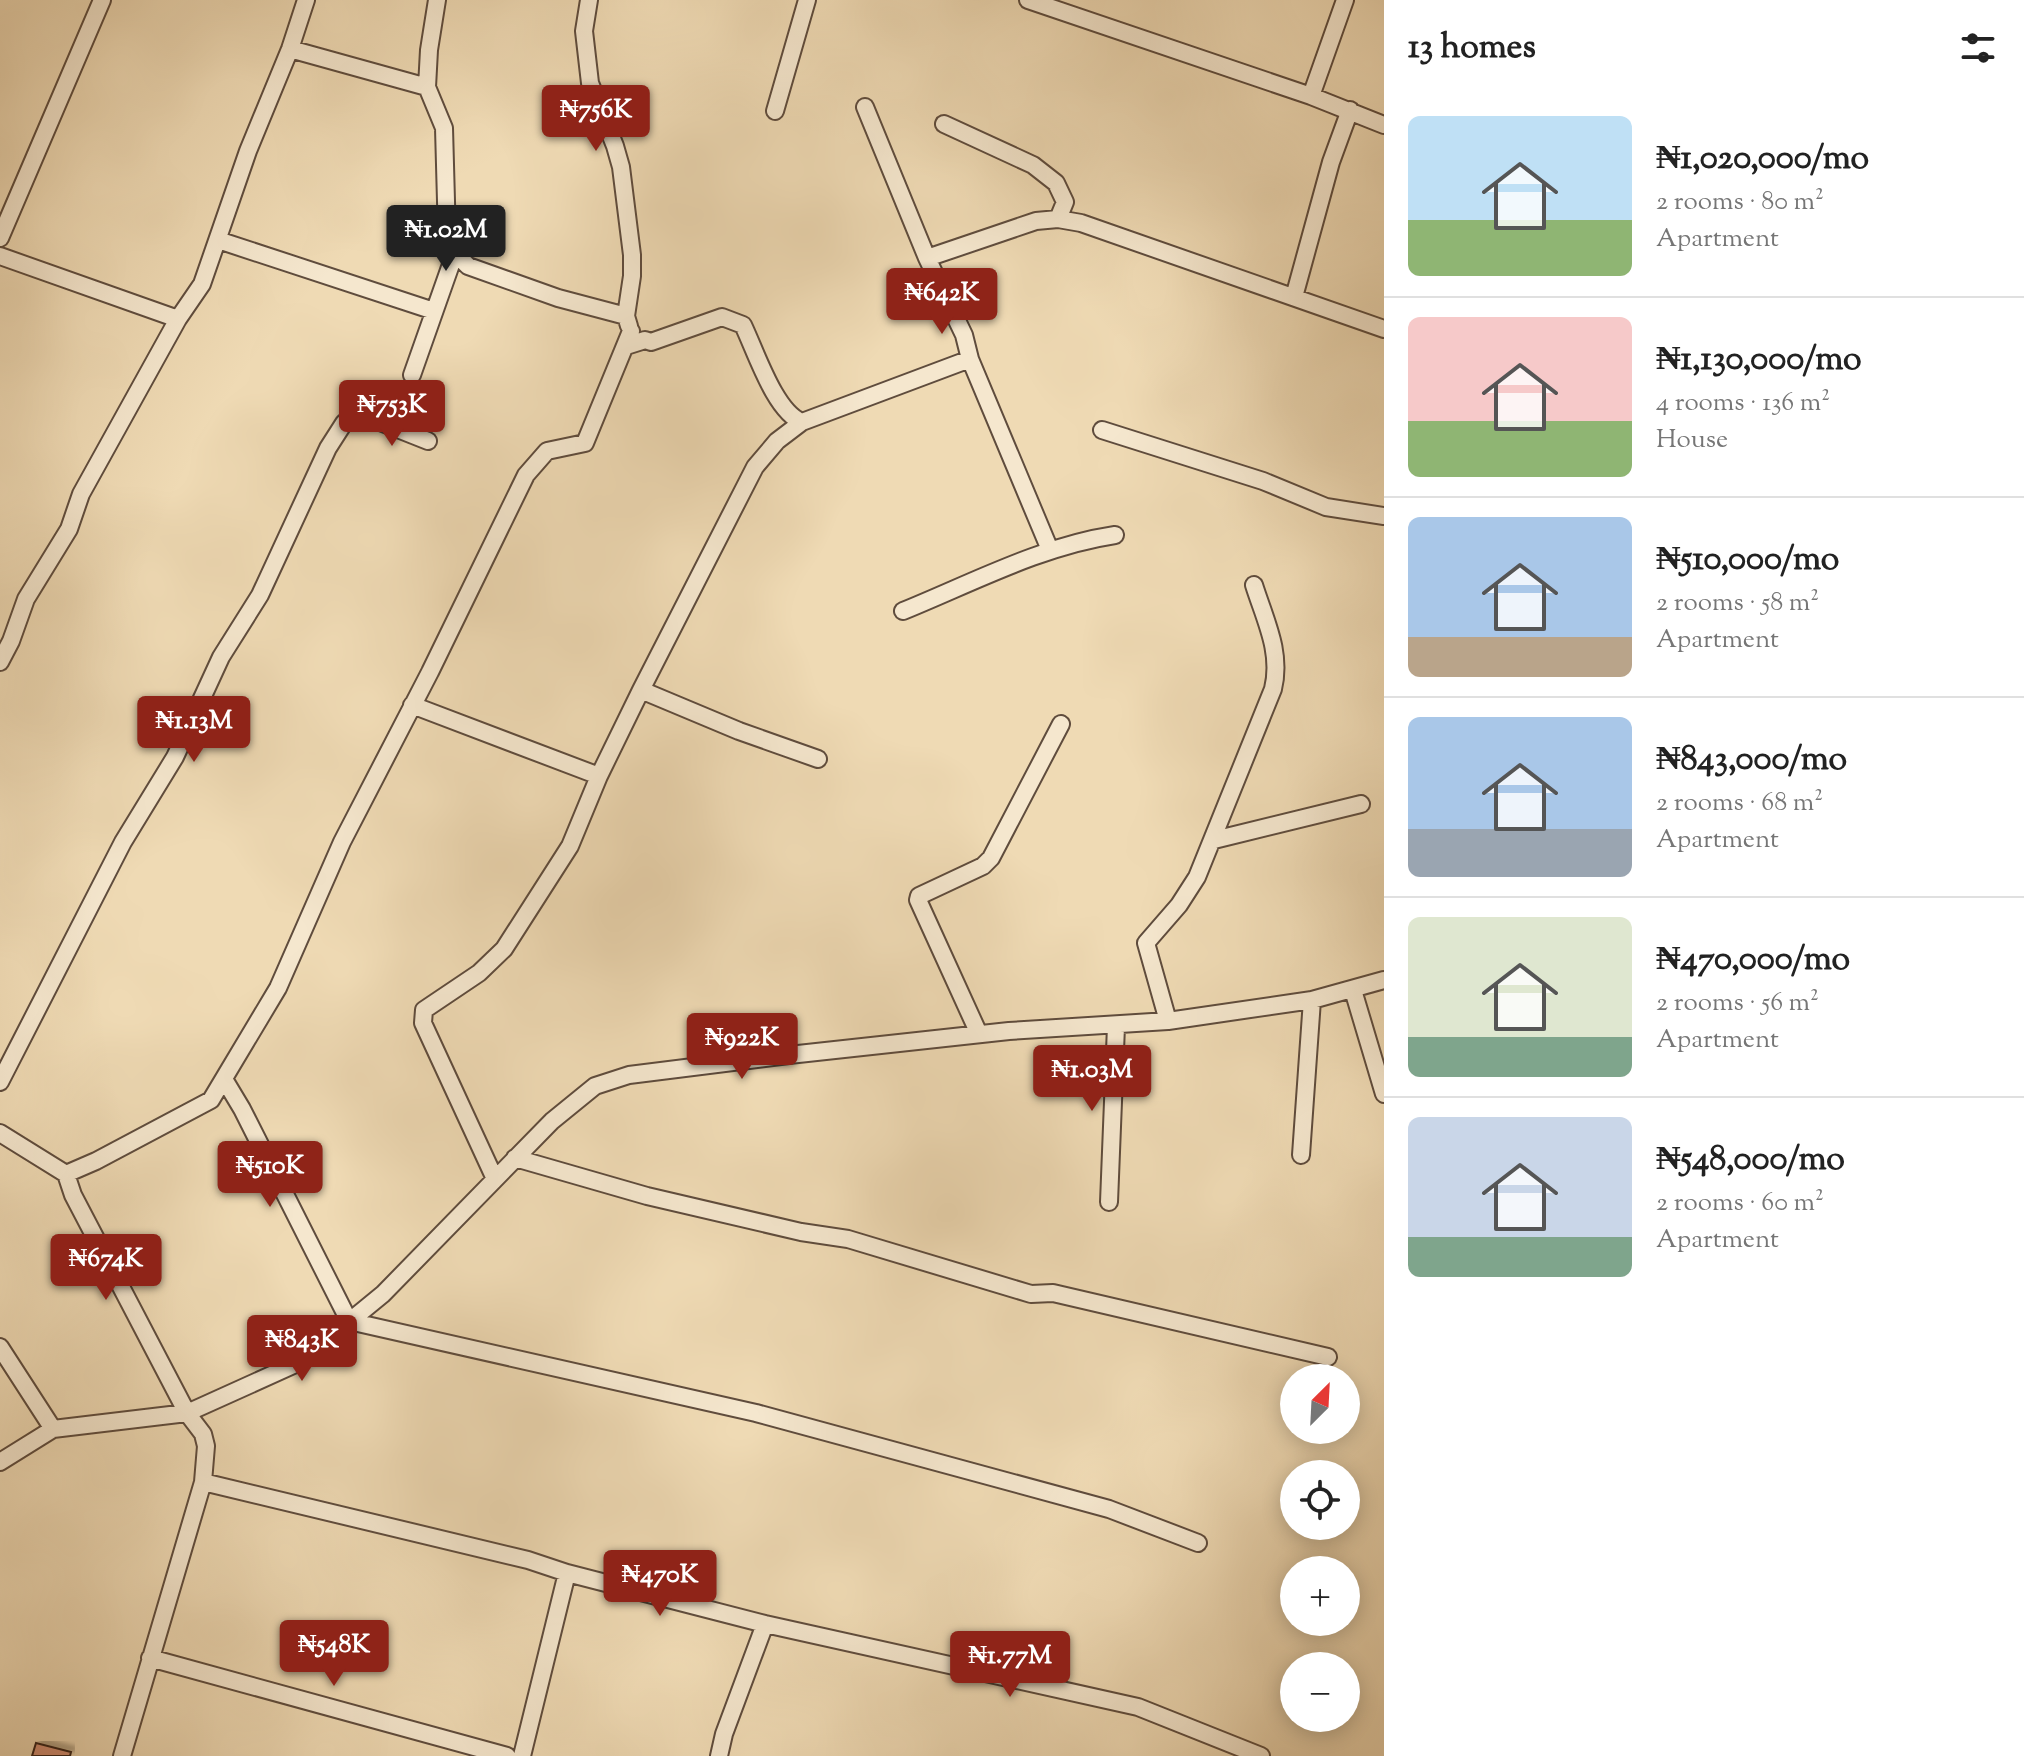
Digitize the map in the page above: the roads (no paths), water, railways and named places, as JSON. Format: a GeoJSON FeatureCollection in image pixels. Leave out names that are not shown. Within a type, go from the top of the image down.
{"type":"FeatureCollection","features":[{"type":"Feature","properties":{"kind":"street"},"geometry":{"type":"LineString","coordinates":[[0,238],[102,0]]}},
{"type":"Feature","properties":{"kind":"street"},"geometry":{"type":"LineString","coordinates":[[0,662],[26,599],[69,529],[81,494],[178,319],[202,284],[248,151],[290,49],[306,0]]}},
{"type":"Feature","properties":{"kind":"street"},"geometry":{"type":"LineString","coordinates":[[437,0],[427,87],[444,128],[447,238],[455,253],[468,266],[558,298],[651,342],[722,317],[733,320],[743,325],[778,400],[793,419],[802,422]]}},
{"type":"Feature","properties":{"kind":"street"},"geometry":{"type":"LineString","coordinates":[[66,1174],[211,1100],[278,988],[342,842],[526,475],[547,451],[584,445],[632,333],[632,255],[618,157],[590,83],[584,31],[589,0]]}},
{"type":"Feature","properties":{"kind":"street"},"geometry":{"type":"LineString","coordinates":[[775,111],[807,0]]}},
{"type":"Feature","properties":{"kind":"street"},"geometry":{"type":"LineString","coordinates":[[1028,0],[1311,96],[1384,125]]}},
{"type":"Feature","properties":{"kind":"street"},"geometry":{"type":"LineString","coordinates":[[1311,96],[1345,0]]}},
{"type":"Feature","properties":{"kind":"street"},"geometry":{"type":"LineString","coordinates":[[290,49],[427,87]]}},
{"type":"Feature","properties":{"kind":"street"},"geometry":{"type":"LineString","coordinates":[[865,107],[927,258],[964,335],[970,359],[1050,550]]}},
{"type":"Feature","properties":{"kind":"street"},"geometry":{"type":"LineString","coordinates":[[1294,297],[1331,162],[1350,110]]}},
{"type":"Feature","properties":{"kind":"street"},"geometry":{"type":"LineString","coordinates":[[944,124],[1033,165],[1056,183],[1065,202],[1058,219]]}},
{"type":"Feature","properties":{"kind":"street"},"geometry":{"type":"LineString","coordinates":[[927,258],[1036,221],[1058,219],[1081,223],[1384,329]]}},
{"type":"Feature","properties":{"kind":"street"},"geometry":{"type":"LineString","coordinates":[[218,240],[434,311]]}},
{"type":"Feature","properties":{"kind":"street"},"geometry":{"type":"LineString","coordinates":[[412,375],[455,253]]}},
{"type":"Feature","properties":{"kind":"street"},"geometry":{"type":"LineString","coordinates":[[0,256],[178,319]]}},
{"type":"Feature","properties":{"kind":"street"},"geometry":{"type":"LineString","coordinates":[[495,1179],[422,1017],[424,1010],[479,973],[504,949],[570,846],[599,776],[755,467],[777,441],[802,422],[970,359]]}},
{"type":"Feature","properties":{"kind":"street"},"geometry":{"type":"LineString","coordinates":[[0,1082],[123,842],[175,757],[221,657],[260,595],[328,448],[344,423],[353,416],[365,416],[428,441]]}},
{"type":"Feature","properties":{"kind":"street"},"geometry":{"type":"LineString","coordinates":[[1102,430],[1263,481],[1326,507],[1384,516]]}},
{"type":"Feature","properties":{"kind":"street"},"geometry":{"type":"LineString","coordinates":[[903,611],[1050,550],[1115,535]]}},
{"type":"Feature","properties":{"kind":"street"},"geometry":{"type":"LineString","coordinates":[[1168,1021],[1146,943],[1179,905],[1197,877],[1278,670],[1277,657],[1254,585]]}},
{"type":"Feature","properties":{"kind":"street"},"geometry":{"type":"LineString","coordinates":[[641,690],[726,726],[818,759]]}},
{"type":"Feature","properties":{"kind":"street"},"geometry":{"type":"LineString","coordinates":[[412,705],[599,776]]}},
{"type":"Feature","properties":{"kind":"street"},"geometry":{"type":"LineString","coordinates":[[979,1034],[918,900],[919,896],[983,866],[991,858],[1061,724]]}},
{"type":"Feature","properties":{"kind":"street"},"geometry":{"type":"LineString","coordinates":[[1214,840],[1361,804]]}},
{"type":"Feature","properties":{"kind":"street"},"geometry":{"type":"LineString","coordinates":[[0,1462],[53,1429],[187,1413],[300,1362],[383,1294],[552,1121],[595,1086],[629,1075],[979,1034],[1168,1021],[1312,1000],[1384,980]]}},
{"type":"Feature","properties":{"kind":"street"},"geometry":{"type":"LineString","coordinates":[[1353,990],[1384,1094]]}},
{"type":"Feature","properties":{"kind":"street"},"geometry":{"type":"LineString","coordinates":[[1301,1155],[1312,1000]]}},
{"type":"Feature","properties":{"kind":"street"},"geometry":{"type":"LineString","coordinates":[[1109,1202],[1116,1026]]}},
{"type":"Feature","properties":{"kind":"street"},"geometry":{"type":"LineString","coordinates":[[224,1079],[349,1321]]}},
{"type":"Feature","properties":{"kind":"street"},"geometry":{"type":"LineString","coordinates":[[0,1133],[66,1174],[73,1195],[187,1413],[203,1434],[206,1446],[203,1482],[122,1756]]}},
{"type":"Feature","properties":{"kind":"street"},"geometry":{"type":"LineString","coordinates":[[515,1158],[647,1196],[801,1232],[848,1239],[1031,1294],[1053,1293],[1328,1357]]}},
{"type":"Feature","properties":{"kind":"street"},"geometry":{"type":"LineString","coordinates":[[349,1321],[756,1413],[1109,1509],[1198,1543]]}},
{"type":"Feature","properties":{"kind":"street"},"geometry":{"type":"LineString","coordinates":[[0,1347],[53,1429]]}},
{"type":"Feature","properties":{"kind":"street"},"geometry":{"type":"LineString","coordinates":[[203,1482],[528,1560],[765,1624],[1138,1707],[1261,1756]]}},
{"type":"Feature","properties":{"kind":"street"},"geometry":{"type":"LineString","coordinates":[[522,1756],[567,1573]]}},
{"type":"Feature","properties":{"kind":"street"},"geometry":{"type":"LineString","coordinates":[[719,1756],[724,1734],[765,1624]]}},
{"type":"Feature","properties":{"kind":"street"},"geometry":{"type":"LineString","coordinates":[[150,1658],[507,1756]]}}]}
